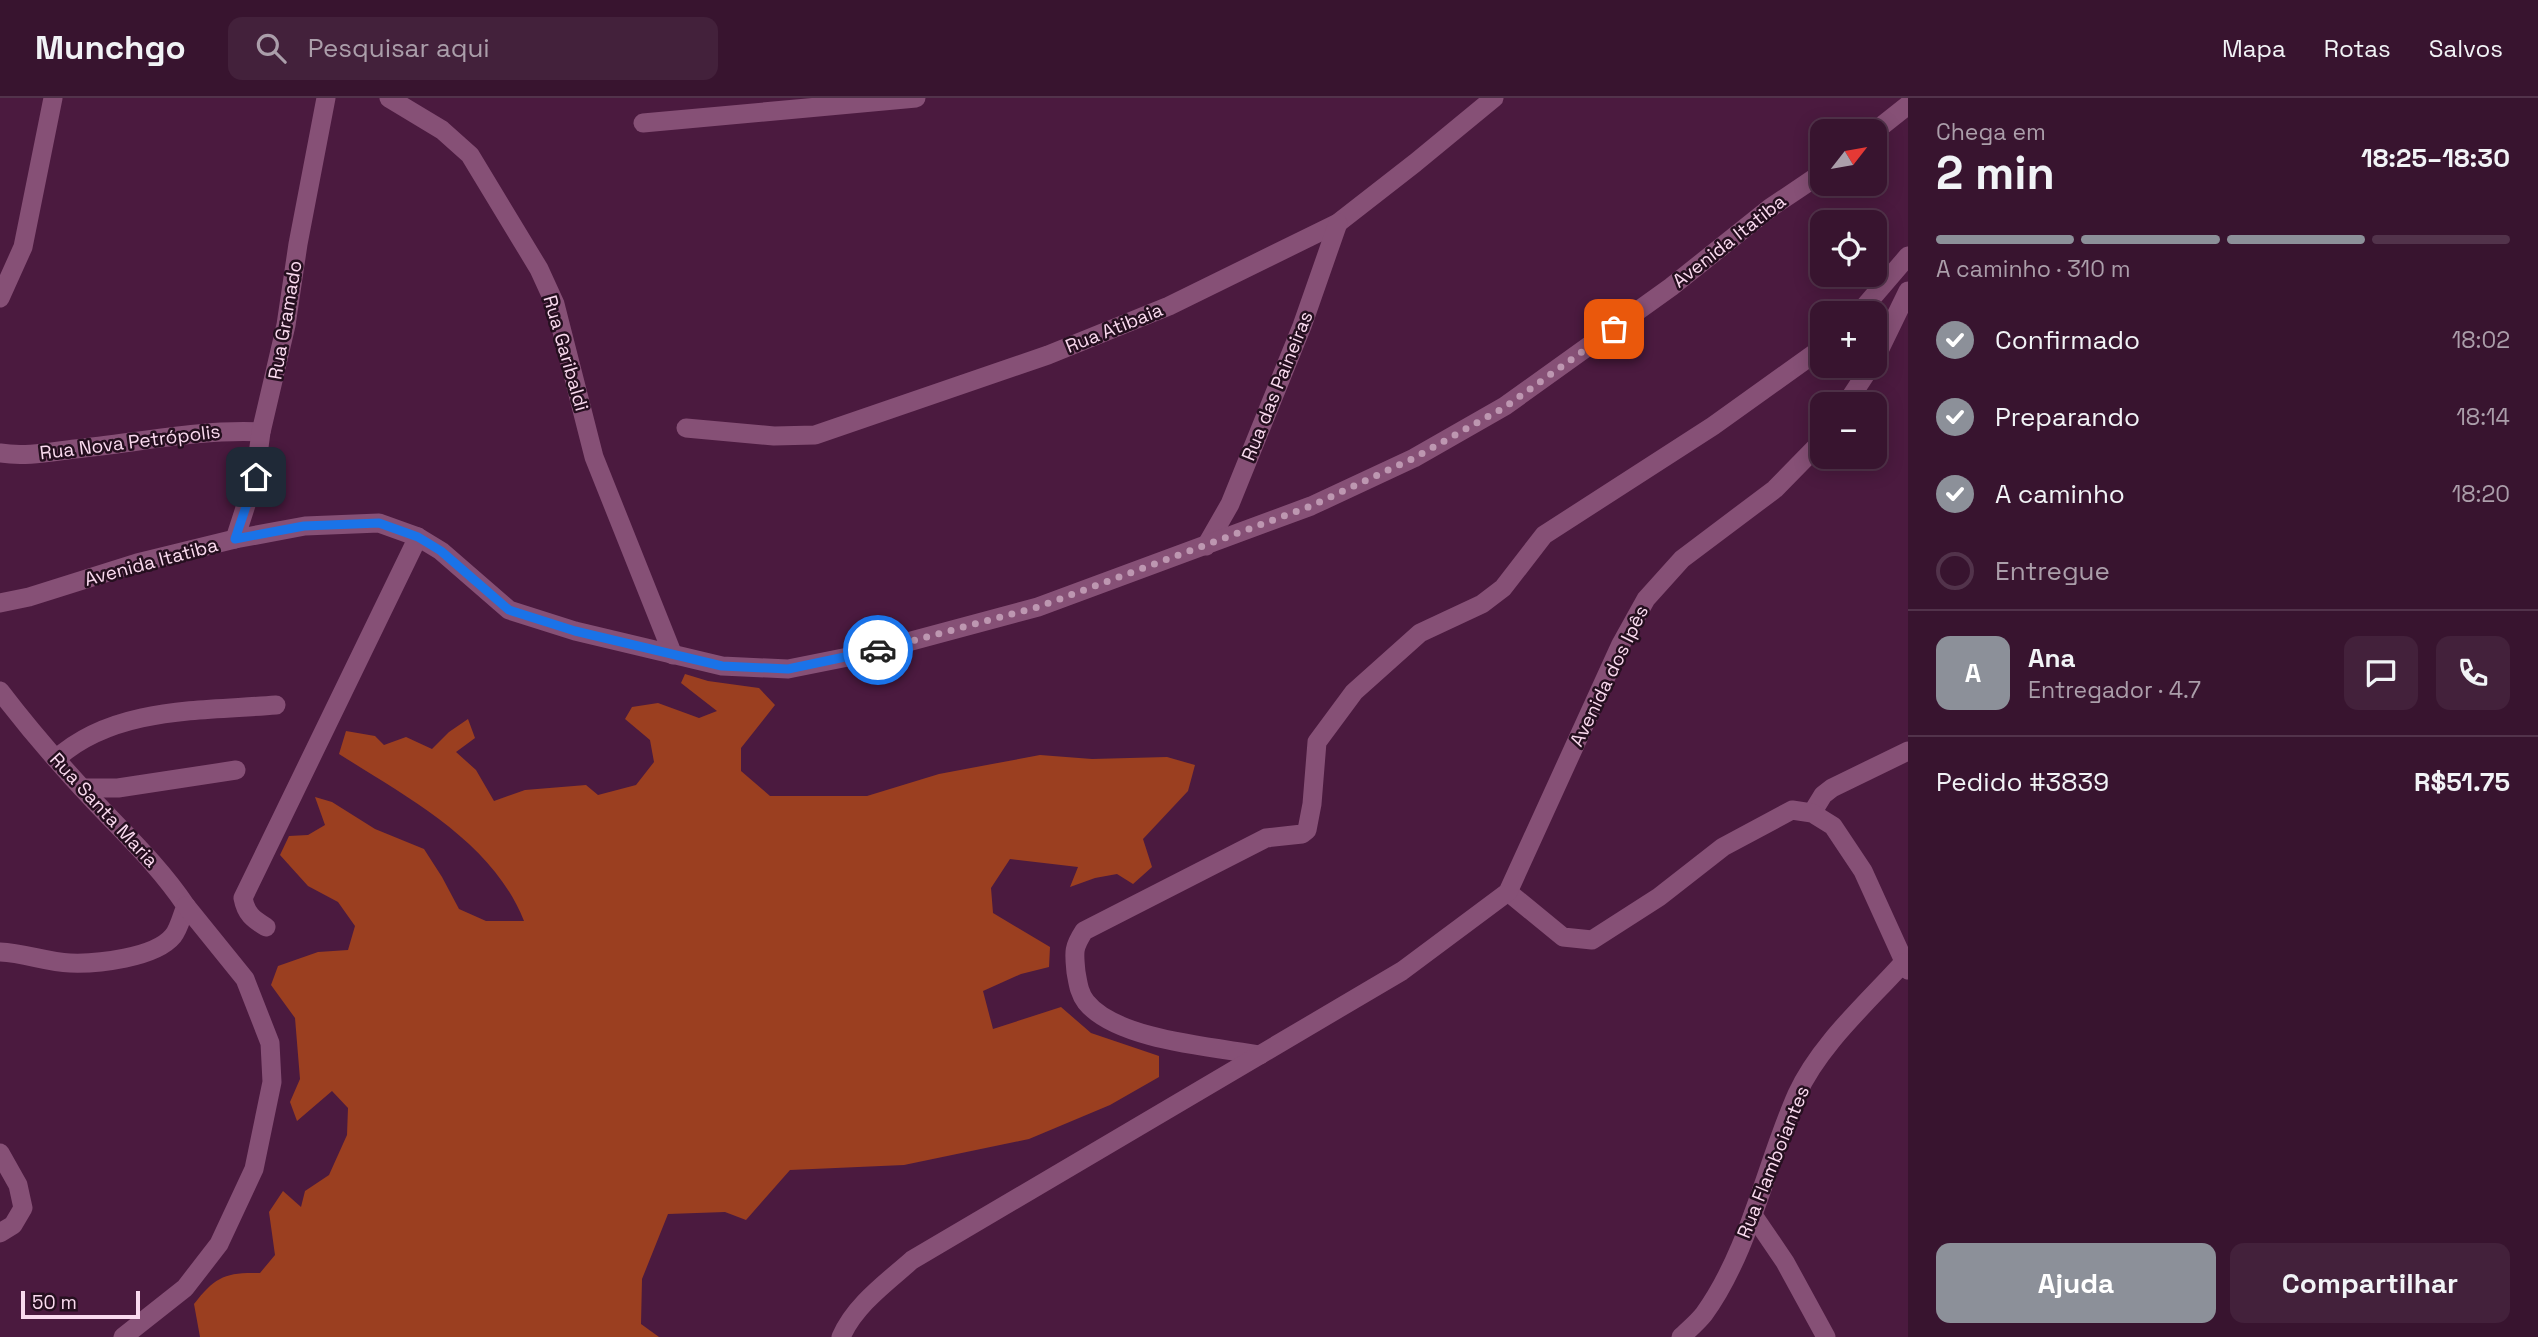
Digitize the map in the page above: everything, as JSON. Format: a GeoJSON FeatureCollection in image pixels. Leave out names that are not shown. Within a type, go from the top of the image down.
{"type":"FeatureCollection","features":[{"type":"Feature","properties":{"kind":"street"},"geometry":{"type":"LineString","coordinates":[[0,298],[23,247],[53,98]]}},
{"type":"Feature","properties":{"kind":"street","name":"Rua Gramado"},"geometry":{"type":"LineString","coordinates":[[235,539],[256,477],[261,432],[286,325],[326,98]]}},
{"type":"Feature","properties":{"kind":"street","name":"Rua Garibaldi"},"geometry":{"type":"LineString","coordinates":[[389,98],[442,130],[470,155],[540,269],[555,304],[594,457],[673,655]]}},
{"type":"Feature","properties":{"kind":"street"},"geometry":{"type":"LineString","coordinates":[[643,124],[916,98]]}},
{"type":"Feature","properties":{"kind":"street","name":"Rua Atibaia"},"geometry":{"type":"LineString","coordinates":[[686,428],[774,436],[815,435],[1048,355],[1157,311],[1338,223],[1494,98]]}},
{"type":"Feature","properties":{"kind":"street"},"geometry":{"type":"LineString","coordinates":[[1887,122],[1908,105]]}},
{"type":"Feature","properties":{"kind":"street","name":"Avenida Itatiba"},"geometry":{"type":"LineString","coordinates":[[0,603],[29,597],[137,563],[235,539],[304,526],[379,523],[418,537],[441,551],[509,610],[575,631],[722,666],[788,669],[863,654],[1038,607],[1311,506],[1414,458],[1505,407],[1671,287],[1770,208],[1810,181]]}},
{"type":"Feature","properties":{"kind":"street","name":"Rua das Paineiras"},"geometry":{"type":"LineString","coordinates":[[1206,546],[1230,504],[1302,326],[1338,223]]}},
{"type":"Feature","properties":{"kind":"street"},"geometry":{"type":"LineString","coordinates":[[1869,301],[1908,256]]}},
{"type":"Feature","properties":{"kind":"street"},"geometry":{"type":"LineString","coordinates":[[1887,334],[1908,291]]}},
{"type":"Feature","properties":{"kind":"street"},"geometry":{"type":"LineString","coordinates":[[1260,1055],[1171,1040],[1118,1026],[1096,1012],[1085,1001],[1078,987],[1073,947],[1084,931],[1266,838],[1302,834],[1307,830],[1317,742],[1354,692],[1420,633],[1482,604],[1503,588],[1544,535],[1713,426],[1810,357]]}},
{"type":"Feature","properties":{"kind":"street","name":"Rua Nova Petrópolis"},"geometry":{"type":"LineString","coordinates":[[0,453],[15,455],[49,452],[228,430],[261,432]]}},
{"type":"Feature","properties":{"kind":"street","name":"Avenida dos Ipês"},"geometry":{"type":"LineString","coordinates":[[1508,892],[1621,645],[1646,599],[1682,559],[1775,489],[1810,453]]}},
{"type":"Feature","properties":{"kind":"street"},"geometry":{"type":"LineString","coordinates":[[266,927],[251,918],[243,898],[418,537]]}},
{"type":"Feature","properties":{"kind":"street","name":"Rua Santa Maria"},"geometry":{"type":"LineString","coordinates":[[0,691],[56,759],[169,880],[186,906],[245,979],[270,1043],[272,1082],[254,1169],[219,1244],[185,1288],[123,1337]]}},
{"type":"Feature","properties":{"kind":"street"},"geometry":{"type":"LineString","coordinates":[[56,759],[81,739],[107,726],[160,715],[276,705]]}},
{"type":"Feature","properties":{"kind":"street"},"geometry":{"type":"LineString","coordinates":[[1812,813],[1823,795],[1832,788],[1908,751]]}},
{"type":"Feature","properties":{"kind":"street"},"geometry":{"type":"LineString","coordinates":[[82,788],[118,788],[236,770]]}},
{"type":"Feature","properties":{"kind":"street"},"geometry":{"type":"LineString","coordinates":[[841,1337],[846,1325],[867,1299],[912,1260],[1402,971],[1508,892],[1563,937],[1592,940],[1658,897],[1723,847],[1792,810],[1812,813],[1833,826],[1863,871],[1906,966]]}},
{"type":"Feature","properties":{"kind":"street"},"geometry":{"type":"LineString","coordinates":[[0,952],[23,953],[69,963],[120,959],[149,953],[173,936],[186,906]]}},
{"type":"Feature","properties":{"kind":"street","name":"Rua Flamboiantes"},"geometry":{"type":"LineString","coordinates":[[1681,1337],[1703,1315],[1729,1270],[1753,1215],[1797,1094],[1817,1059],[1906,966]]}},
{"type":"Feature","properties":{"kind":"street"},"geometry":{"type":"LineString","coordinates":[[0,1153],[18,1185],[23,1208],[13,1225],[0,1233]]}},
{"type":"Feature","properties":{"kind":"street"},"geometry":{"type":"LineString","coordinates":[[1753,1215],[1785,1262],[1826,1337]]}},
{"type":"Feature","properties":{"kind":"shaded area"},"geometry":{"type":"Polygon","coordinates":[[[685,674],[708,681],[759,688],[775,705],[741,748],[741,771],[770,796],[867,796],[939,774],[1040,755],[1092,759],[1167,757],[1195,765],[1188,791],[1143,839],[1152,867],[1133,884],[1117,874],[1070,887],[1078,867],[1010,859],[991,888],[993,913],[1050,947],[1049,967],[1021,974],[983,991],[993,1029],[1061,1007],[1091,1033],[1159,1056],[1159,1077],[1110,1105],[1029,1139],[904,1165],[790,1170],[746,1220],[725,1212],[668,1214],[642,1279],[641,1324],[659,1337],[200,1337],[194,1304],[208,1288],[222,1278],[260,1273],[275,1255],[269,1212],[283,1191],[301,1207],[305,1191],[329,1175],[347,1135],[348,1108],[332,1091],[297,1121],[290,1102],[300,1079],[295,1018],[271,985],[278,966],[318,952],[348,950],[355,926],[338,902],[308,886],[280,855],[289,836],[308,835],[325,825],[315,797],[332,802],[375,829],[424,849],[459,909],[486,921],[524,921],[510,893],[492,868],[470,845],[419,805],[339,754],[346,731],[375,736],[384,745],[406,737],[432,749],[449,732],[468,719],[475,738],[456,752],[476,770],[494,801],[525,790],[586,785],[598,795],[636,785],[654,762],[650,740],[625,719],[632,707],[658,703],[699,718],[717,711],[681,683],[685,674]]]}},
{"type":"Feature","properties":{"kind":"way so far"},"geometry":{"type":"LineString","coordinates":[[878,650],[1038,607],[1311,506],[1414,458],[1505,407],[1614,329]]}},
{"type":"Feature","properties":{"kind":"route"},"geometry":{"type":"LineString","coordinates":[[256,477],[235,539],[304,526],[379,523],[418,537],[441,551],[480,582],[509,610],[575,631],[722,666],[788,669],[878,650]]}}]}
